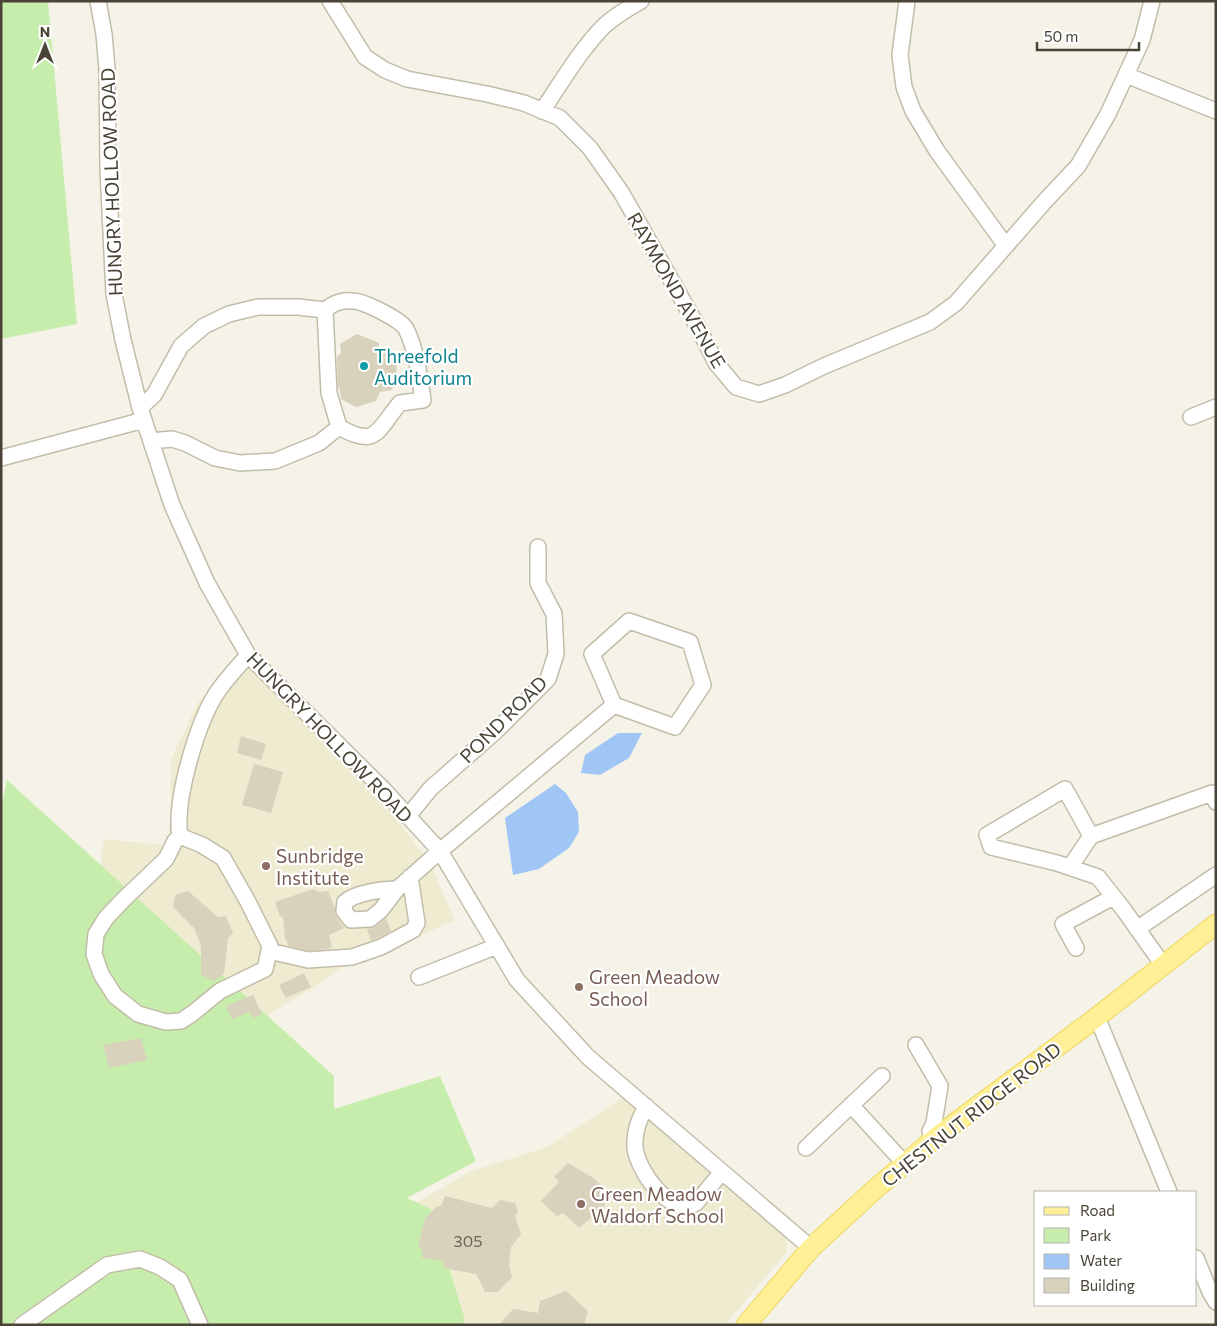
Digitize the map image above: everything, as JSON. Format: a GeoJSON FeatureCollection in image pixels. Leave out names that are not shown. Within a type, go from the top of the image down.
{"type":"FeatureCollection","features":[{"type":"Feature","properties":{"kind":"main road","name":"CHESTNUT RIDGE ROAD"},"geometry":{"type":"LineString","coordinates":[[746,1325],[811,1248],[874,1190],[933,1141],[1216,924]]}},
{"type":"Feature","properties":{"kind":"street","name":"HUNGRY HOLLOW ROAD"},"geometry":{"type":"LineString","coordinates":[[98,1],[104,34],[107,69],[110,229],[114,294],[123,340],[142,414],[172,505],[207,583],[248,655],[384,790],[440,851],[517,980],[588,1057],[811,1248]]}},
{"type":"Feature","properties":{"kind":"street","name":"RAYMOND AVENUE"},"geometry":{"type":"LineString","coordinates":[[330,1],[365,57],[385,70],[407,79],[524,103],[560,118],[590,148],[621,192],[699,329],[716,363],[736,387],[759,394],[785,385],[824,366],[930,322],[956,303],[1078,166],[1108,114],[1142,40],[1152,1]]}},
{"type":"Feature","properties":{"kind":"street"},"geometry":{"type":"LineString","coordinates":[[542,111],[603,27],[621,12],[641,1]]}},
{"type":"Feature","properties":{"kind":"street"},"geometry":{"type":"LineString","coordinates":[[907,1],[900,55],[904,87],[913,111],[937,152],[1006,246]]}},
{"type":"Feature","properties":{"kind":"street"},"geometry":{"type":"LineString","coordinates":[[1126,75],[1216,112]]}},
{"type":"Feature","properties":{"kind":"street"},"geometry":{"type":"LineString","coordinates":[[1,458],[142,414],[181,346],[204,326],[229,314],[258,308],[298,307],[325,310],[335,302],[355,300],[391,316],[406,327],[420,376],[422,400],[400,403],[379,431],[370,437],[356,437],[339,427],[329,393],[325,310]]}},
{"type":"Feature","properties":{"kind":"street"},"geometry":{"type":"LineString","coordinates":[[1191,417],[1216,407]]}},
{"type":"Feature","properties":{"kind":"street"},"geometry":{"type":"LineString","coordinates":[[151,441],[172,439],[215,458],[240,463],[274,461],[319,443],[339,427]]}},
{"type":"Feature","properties":{"kind":"street","name":"POND ROAD"},"geometry":{"type":"LineString","coordinates":[[408,816],[431,788],[496,731],[548,679],[556,654],[554,614],[538,583],[538,547]]}},
{"type":"Feature","properties":{"kind":"street"},"geometry":{"type":"LineString","coordinates":[[629,621],[690,642],[703,685],[675,728],[614,705],[592,654],[629,621]]}},
{"type":"Feature","properties":{"kind":"street"},"geometry":{"type":"LineString","coordinates":[[180,836],[182,797],[199,730],[216,694],[248,655]]}},
{"type":"Feature","properties":{"kind":"street"},"geometry":{"type":"LineString","coordinates":[[397,889],[614,705]]}},
{"type":"Feature","properties":{"kind":"street"},"geometry":{"type":"LineString","coordinates":[[1091,836],[1065,789],[987,835],[991,848],[1070,867],[1098,878],[1163,965]]}},
{"type":"Feature","properties":{"kind":"street"},"geometry":{"type":"LineString","coordinates":[[1070,867],[1091,836],[1212,793],[1216,802]]}},
{"type":"Feature","properties":{"kind":"street"},"geometry":{"type":"LineString","coordinates":[[180,836],[202,844],[223,858],[270,946],[265,969],[220,991],[181,1021],[166,1022],[138,1014],[116,996],[101,974],[94,954],[96,934],[106,918],[166,859],[175,841],[180,836]]}},
{"type":"Feature","properties":{"kind":"street"},"geometry":{"type":"LineString","coordinates":[[1137,929],[1216,875]]}},
{"type":"Feature","properties":{"kind":"street"},"geometry":{"type":"LineString","coordinates":[[269,951],[308,960],[352,957],[381,947],[413,930],[417,923],[410,877]]}},
{"type":"Feature","properties":{"kind":"street"},"geometry":{"type":"LineString","coordinates":[[1076,948],[1063,924],[1113,897]]}},
{"type":"Feature","properties":{"kind":"street"},"geometry":{"type":"LineString","coordinates":[[419,977],[496,946]]}},
{"type":"Feature","properties":{"kind":"street"},"geometry":{"type":"LineString","coordinates":[[1097,1017],[1169,1191]]}},
{"type":"Feature","properties":{"kind":"street"},"geometry":{"type":"LineString","coordinates":[[916,1045],[940,1086],[934,1123],[930,1132],[933,1141]]}},
{"type":"Feature","properties":{"kind":"street"},"geometry":{"type":"LineString","coordinates":[[806,1148],[882,1076]]}},
{"type":"Feature","properties":{"kind":"street"},"geometry":{"type":"LineString","coordinates":[[851,1105],[905,1164]]}},
{"type":"Feature","properties":{"kind":"street"},"geometry":{"type":"LineString","coordinates":[[646,1106],[636,1130],[637,1157],[640,1167],[664,1196],[677,1205],[690,1207],[696,1203],[722,1172]]}},
{"type":"Feature","properties":{"kind":"street"},"geometry":{"type":"LineString","coordinates":[[22,1325],[107,1266],[140,1260],[160,1267],[180,1280],[200,1325]]}},
{"type":"Feature","properties":{"kind":"street"},"geometry":{"type":"LineString","coordinates":[[1197,1260],[1216,1302]]}},
{"type":"Feature","properties":{"kind":"shaded area","name":"Sunbridge Institute"},"geometry":{"type":"Polygon","coordinates":[[[239,656],[369,784],[429,861],[455,920],[381,954],[362,953],[316,986],[261,1019],[99,872],[104,839],[163,845],[169,836],[171,760],[197,704],[239,656]]]}},
{"type":"Feature","properties":{"kind":"shaded area","name":"Green Meadow Waldorf School"},"geometry":{"type":"Polygon","coordinates":[[[625,1096],[787,1237],[786,1253],[725,1325],[398,1325],[354,1240],[469,1172],[547,1147],[625,1096]]]}},
{"type":"Feature","properties":{"kind":"green space"},"geometry":{"type":"Polygon","coordinates":[[[1,1],[48,1],[77,324],[1,339],[1,1]]]}},
{"type":"Feature","properties":{"kind":"green space"},"geometry":{"type":"Polygon","coordinates":[[[7,780],[334,1076],[334,1109],[440,1076],[476,1161],[407,1198],[431,1209],[464,1317],[463,1325],[1,1325],[1,808],[7,780]]]}},
{"type":"Feature","properties":{"kind":"water"},"geometry":{"type":"Polygon","coordinates":[[[618,733],[642,733],[629,758],[600,775],[581,773],[585,755],[618,733]]]}},
{"type":"Feature","properties":{"kind":"water"},"geometry":{"type":"Polygon","coordinates":[[[555,784],[566,793],[578,812],[579,832],[569,848],[539,869],[513,875],[505,818],[555,784]]]}},
{"type":"Feature","properties":{"kind":"building","name":"Threefold Auditorium"},"geometry":{"type":"Polygon","coordinates":[[[357,334],[379,343],[379,351],[387,353],[397,361],[396,382],[392,390],[380,392],[376,401],[356,407],[341,399],[340,389],[338,388],[337,357],[341,353],[340,344],[357,334]]]}},
{"type":"Feature","properties":{"kind":"building"},"geometry":{"type":"Polygon","coordinates":[[[241,736],[266,744],[261,760],[237,753],[241,736]]]}},
{"type":"Feature","properties":{"kind":"building"},"geometry":{"type":"Polygon","coordinates":[[[254,764],[283,772],[271,813],[242,805],[254,764]]]}},
{"type":"Feature","properties":{"kind":"building"},"geometry":{"type":"Polygon","coordinates":[[[313,889],[319,892],[328,891],[336,916],[344,928],[329,935],[332,947],[309,951],[289,946],[285,938],[283,916],[280,917],[275,902],[313,889]]]}},
{"type":"Feature","properties":{"kind":"building"},"geometry":{"type":"Polygon","coordinates":[[[188,891],[218,917],[226,916],[233,933],[228,939],[224,974],[214,981],[201,975],[201,946],[194,928],[173,907],[175,895],[188,891]]]}},
{"type":"Feature","properties":{"kind":"building"},"geometry":{"type":"Polygon","coordinates":[[[386,918],[391,931],[371,941],[367,929],[375,927],[386,918]]]}},
{"type":"Feature","properties":{"kind":"building"},"geometry":{"type":"Polygon","coordinates":[[[304,973],[311,987],[286,998],[279,985],[304,973]]]}},
{"type":"Feature","properties":{"kind":"building"},"geometry":{"type":"Polygon","coordinates":[[[253,995],[262,1014],[253,1018],[249,1012],[232,1019],[226,1006],[253,995]]]}},
{"type":"Feature","properties":{"kind":"building"},"geometry":{"type":"Polygon","coordinates":[[[141,1038],[147,1060],[109,1068],[103,1045],[141,1038]]]}},
{"type":"Feature","properties":{"kind":"building"},"geometry":{"type":"Polygon","coordinates":[[[568,1163],[595,1179],[608,1193],[604,1207],[579,1228],[563,1213],[557,1216],[541,1201],[559,1182],[554,1177],[568,1163]]]}},
{"type":"Feature","properties":{"kind":"building"},"geometry":{"type":"Polygon","coordinates":[[[445,1196],[492,1208],[500,1200],[515,1203],[518,1211],[515,1216],[521,1234],[511,1247],[509,1265],[512,1277],[498,1292],[485,1292],[476,1274],[443,1268],[444,1261],[422,1258],[423,1251],[418,1247],[425,1218],[436,1207],[441,1206],[445,1196]]]}},
{"type":"Feature","properties":{"kind":"building"},"geometry":{"type":"Polygon","coordinates":[[[566,1291],[588,1311],[584,1325],[499,1325],[513,1309],[538,1313],[540,1301],[566,1291]]]}},
{"type":"Feature","properties":{"kind":"place","name":"Threefold Auditorium"},"geometry":{"type":"Point","coordinates":[364,366]}},
{"type":"Feature","properties":{"kind":"place","name":"Sunbridge Institute"},"geometry":{"type":"Point","coordinates":[266,866]}},
{"type":"Feature","properties":{"kind":"place","name":"Green Meadow School"},"geometry":{"type":"Point","coordinates":[579,987]}},
{"type":"Feature","properties":{"kind":"place","name":"Green Meadow Waldorf School"},"geometry":{"type":"Point","coordinates":[581,1204]}}]}
